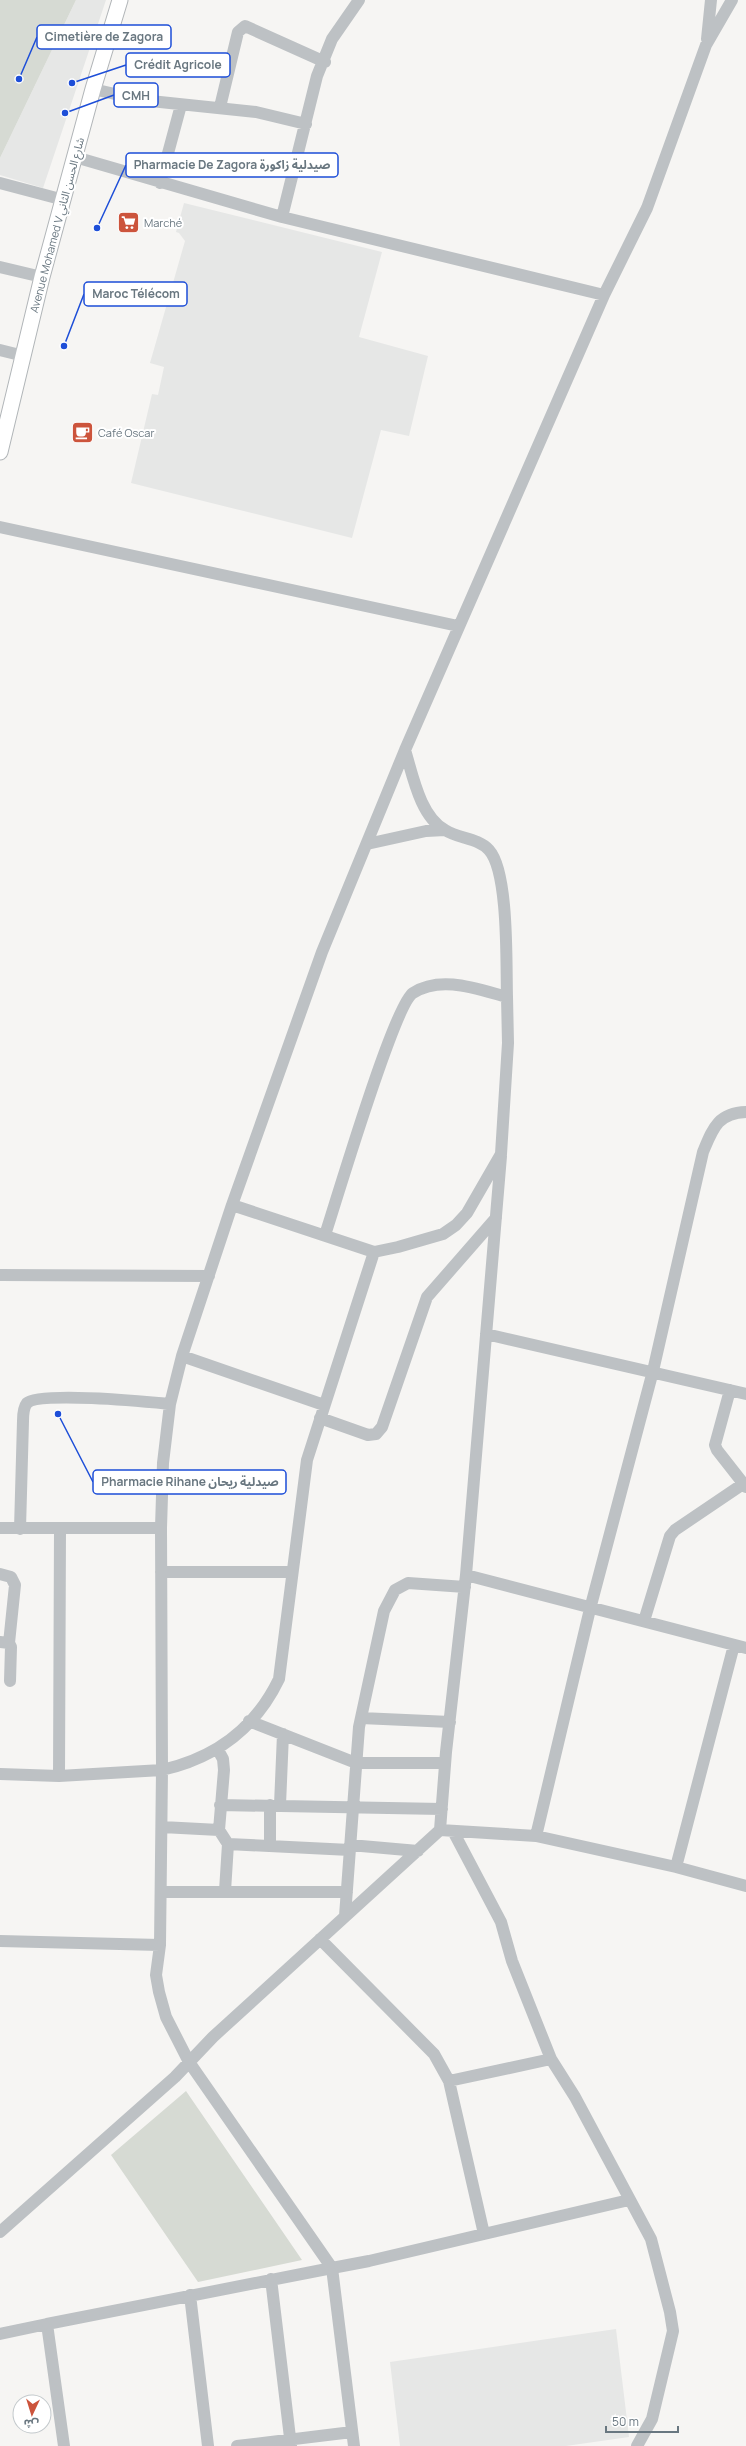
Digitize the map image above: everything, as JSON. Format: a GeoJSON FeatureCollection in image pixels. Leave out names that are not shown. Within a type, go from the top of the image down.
{"type":"FeatureCollection","features":[{"type":"Feature","properties":{"kind":"main road","name":"Avenue Mohamed V شارع الحسن الثاني"},"geometry":{"type":"LineString","coordinates":[[0,452],[3,423],[24,356],[42,277],[93,88],[120,0]]}},
{"type":"Feature","properties":{"kind":"street"},"geometry":{"type":"LineString","coordinates":[[282,217],[317,76],[324,62],[332,39],[359,0]]}},
{"type":"Feature","properties":{"kind":"street"},"geometry":{"type":"LineString","coordinates":[[706,45],[711,0]]}},
{"type":"Feature","properties":{"kind":"street"},"geometry":{"type":"LineString","coordinates":[[354,2446],[332,2268],[189,2062],[166,2017],[159,1992],[156,1975],[160,1945],[162,1892],[161,1528],[163,1463],[170,1404],[182,1356],[208,1276],[322,952],[458,626],[604,295],[647,208],[706,45],[732,0]]}},
{"type":"Feature","properties":{"kind":"street"},"geometry":{"type":"LineString","coordinates":[[220,108],[238,32],[245,26],[324,62]]}},
{"type":"Feature","properties":{"kind":"street"},"geometry":{"type":"LineString","coordinates":[[93,88],[141,100],[220,108],[275,116],[306,124]]}},
{"type":"Feature","properties":{"kind":"street"},"geometry":{"type":"LineString","coordinates":[[160,182],[181,105]]}},
{"type":"Feature","properties":{"kind":"street"},"geometry":{"type":"LineString","coordinates":[[75,157],[282,217],[604,295]]}},
{"type":"Feature","properties":{"kind":"street"},"geometry":{"type":"LineString","coordinates":[[0,183],[64,200]]}},
{"type":"Feature","properties":{"kind":"street"},"geometry":{"type":"LineString","coordinates":[[0,267],[42,277]]}},
{"type":"Feature","properties":{"kind":"street"},"geometry":{"type":"LineString","coordinates":[[0,350],[24,356]]}},
{"type":"Feature","properties":{"kind":"street"},"geometry":{"type":"LineString","coordinates":[[0,527],[458,626]]}},
{"type":"Feature","properties":{"kind":"street"},"geometry":{"type":"LineString","coordinates":[[0,2232],[99,2145],[320,1939],[418,1852],[440,1830],[445,1763],[466,1581],[496,1218],[508,1043],[507,997],[503,897],[500,873],[495,860],[490,851],[480,844],[445,830],[433,820],[424,804],[405,750]]}},
{"type":"Feature","properties":{"kind":"street"},"geometry":{"type":"LineString","coordinates":[[366,844],[426,831],[445,830]]}},
{"type":"Feature","properties":{"kind":"street"},"geometry":{"type":"LineString","coordinates":[[325,1236],[378,1071],[398,1017],[411,994],[432,984],[452,984],[507,997]]}},
{"type":"Feature","properties":{"kind":"street"},"geometry":{"type":"LineString","coordinates":[[536,1836],[590,1609],[653,1371],[703,1152],[717,1124],[727,1114],[746,1112]]}},
{"type":"Feature","properties":{"kind":"street"},"geometry":{"type":"LineString","coordinates":[[232,1205],[374,1252],[398,1247],[443,1234],[456,1225],[467,1213],[501,1154]]}},
{"type":"Feature","properties":{"kind":"street"},"geometry":{"type":"LineString","coordinates":[[320,1418],[368,1435],[376,1434],[382,1427],[427,1297],[496,1218]]}},
{"type":"Feature","properties":{"kind":"street"},"geometry":{"type":"LineString","coordinates":[[0,1774],[59,1776],[162,1770],[184,1765],[218,1750],[249,1721],[267,1700],[278,1679],[287,1624],[304,1476],[324,1405],[374,1252]]}},
{"type":"Feature","properties":{"kind":"street"},"geometry":{"type":"LineString","coordinates":[[0,1275],[208,1276]]}},
{"type":"Feature","properties":{"kind":"street"},"geometry":{"type":"LineString","coordinates":[[486,1334],[653,1371],[746,1394]]}},
{"type":"Feature","properties":{"kind":"street"},"geometry":{"type":"LineString","coordinates":[[182,1356],[324,1405]]}},
{"type":"Feature","properties":{"kind":"street"},"geometry":{"type":"LineString","coordinates":[[644,1621],[670,1536],[675,1530],[745,1485],[717,1450],[715,1445],[730,1390]]}},
{"type":"Feature","properties":{"kind":"street"},"geometry":{"type":"LineString","coordinates":[[20,1529],[23,1421],[24,1410],[27,1403],[35,1399],[54,1398],[112,1399],[170,1404]]}},
{"type":"Feature","properties":{"kind":"street"},"geometry":{"type":"LineString","coordinates":[[0,1528],[161,1528]]}},
{"type":"Feature","properties":{"kind":"street"},"geometry":{"type":"LineString","coordinates":[[59,1776],[60,1529]]}},
{"type":"Feature","properties":{"kind":"street"},"geometry":{"type":"LineString","coordinates":[[161,1572],[292,1572]]}},
{"type":"Feature","properties":{"kind":"street"},"geometry":{"type":"LineString","coordinates":[[0,1574],[11,1577],[15,1585],[4,1643],[11,1647],[10,1681]]}},
{"type":"Feature","properties":{"kind":"street"},"geometry":{"type":"LineString","coordinates":[[345,1916],[356,1763],[361,1718],[384,1610],[390,1596],[401,1586],[408,1583],[466,1581],[644,1621],[746,1648]]}},
{"type":"Feature","properties":{"kind":"street"},"geometry":{"type":"LineString","coordinates":[[676,1868],[734,1645]]}},
{"type":"Feature","properties":{"kind":"street"},"geometry":{"type":"LineString","coordinates":[[361,1718],[450,1722]]}},
{"type":"Feature","properties":{"kind":"street"},"geometry":{"type":"LineString","coordinates":[[249,1721],[356,1763],[445,1763]]}},
{"type":"Feature","properties":{"kind":"street"},"geometry":{"type":"LineString","coordinates":[[270,1846],[283,1734]]}},
{"type":"Feature","properties":{"kind":"street"},"geometry":{"type":"LineString","coordinates":[[218,1750],[223,1759],[219,1830],[228,1844],[225,1891]]}},
{"type":"Feature","properties":{"kind":"street"},"geometry":{"type":"LineString","coordinates":[[220,1804],[442,1809]]}},
{"type":"Feature","properties":{"kind":"street"},"geometry":{"type":"LineString","coordinates":[[162,1827],[219,1830]]}},
{"type":"Feature","properties":{"kind":"street"},"geometry":{"type":"LineString","coordinates":[[440,1830],[536,1836],[676,1868],[746,1886]]}},
{"type":"Feature","properties":{"kind":"street"},"geometry":{"type":"LineString","coordinates":[[453,1831],[501,1922],[512,1961],[551,2059],[575,2097],[629,2200],[648,2229],[652,2239],[670,2312],[673,2331],[652,2419],[637,2446]]}},
{"type":"Feature","properties":{"kind":"street"},"geometry":{"type":"LineString","coordinates":[[228,1844],[418,1852]]}},
{"type":"Feature","properties":{"kind":"street"},"geometry":{"type":"LineString","coordinates":[[162,1892],[347,1892]]}},
{"type":"Feature","properties":{"kind":"street"},"geometry":{"type":"LineString","coordinates":[[320,1939],[434,2054],[449,2081],[484,2234]]}},
{"type":"Feature","properties":{"kind":"street"},"geometry":{"type":"LineString","coordinates":[[0,1941],[160,1945]]}},
{"type":"Feature","properties":{"kind":"street"},"geometry":{"type":"LineString","coordinates":[[449,2081],[551,2059]]}},
{"type":"Feature","properties":{"kind":"street"},"geometry":{"type":"LineString","coordinates":[[0,2334],[332,2268],[629,2200]]}},
{"type":"Feature","properties":{"kind":"street"},"geometry":{"type":"LineString","coordinates":[[271,2279],[290,2443]]}},
{"type":"Feature","properties":{"kind":"street"},"geometry":{"type":"LineString","coordinates":[[190,2296],[208,2446]]}},
{"type":"Feature","properties":{"kind":"street"},"geometry":{"type":"LineString","coordinates":[[47,2324],[64,2446]]}},
{"type":"Feature","properties":{"kind":"street"},"geometry":{"type":"LineString","coordinates":[[237,2446],[290,2443],[352,2432]]}},
{"type":"Feature","properties":{"kind":"shaded area"},"geometry":{"type":"Polygon","coordinates":[[[0,0],[76,0],[0,158],[0,0]]]}},
{"type":"Feature","properties":{"kind":"shaded area"},"geometry":{"type":"Polygon","coordinates":[[[76,0],[106,0],[43,188],[0,175],[0,158],[76,0]]]}},
{"type":"Feature","properties":{"kind":"shaded area"},"geometry":{"type":"Polygon","coordinates":[[[184,203],[382,252],[359,337],[428,356],[409,436],[381,430],[352,538],[131,483],[152,394],[158,395],[164,367],[150,363],[185,241],[179,233],[176,232],[184,203]]]}},
{"type":"Feature","properties":{"kind":"shaded area"},"geometry":{"type":"Polygon","coordinates":[[[186,2091],[302,2260],[198,2282],[111,2155],[186,2091]]]}},
{"type":"Feature","properties":{"kind":"shaded area"},"geometry":{"type":"Polygon","coordinates":[[[616,2329],[629,2437],[566,2446],[400,2446],[390,2362],[616,2329]]]}},
{"type":"Feature","properties":{"kind":"place","name":"Cimetière de Zagora"},"geometry":{"type":"Point","coordinates":[19,79]}},
{"type":"Feature","properties":{"kind":"place","name":"Crédit Agricole"},"geometry":{"type":"Point","coordinates":[72,83]}},
{"type":"Feature","properties":{"kind":"place","name":"CMH"},"geometry":{"type":"Point","coordinates":[65,113]}},
{"type":"Feature","properties":{"kind":"place","name":"Marché"},"geometry":{"type":"Point","coordinates":[129,223]}},
{"type":"Feature","properties":{"kind":"place","name":"Pharmacie De Zagora صيدلية زاكورة"},"geometry":{"type":"Point","coordinates":[97,228]}},
{"type":"Feature","properties":{"kind":"place","name":"Maroc Télécom"},"geometry":{"type":"Point","coordinates":[64,346]}},
{"type":"Feature","properties":{"kind":"place","name":"Café Oscar"},"geometry":{"type":"Point","coordinates":[82,433]}},
{"type":"Feature","properties":{"kind":"place","name":"Pharmacie Rihane صيدلية ريحان"},"geometry":{"type":"Point","coordinates":[58,1414]}}]}
